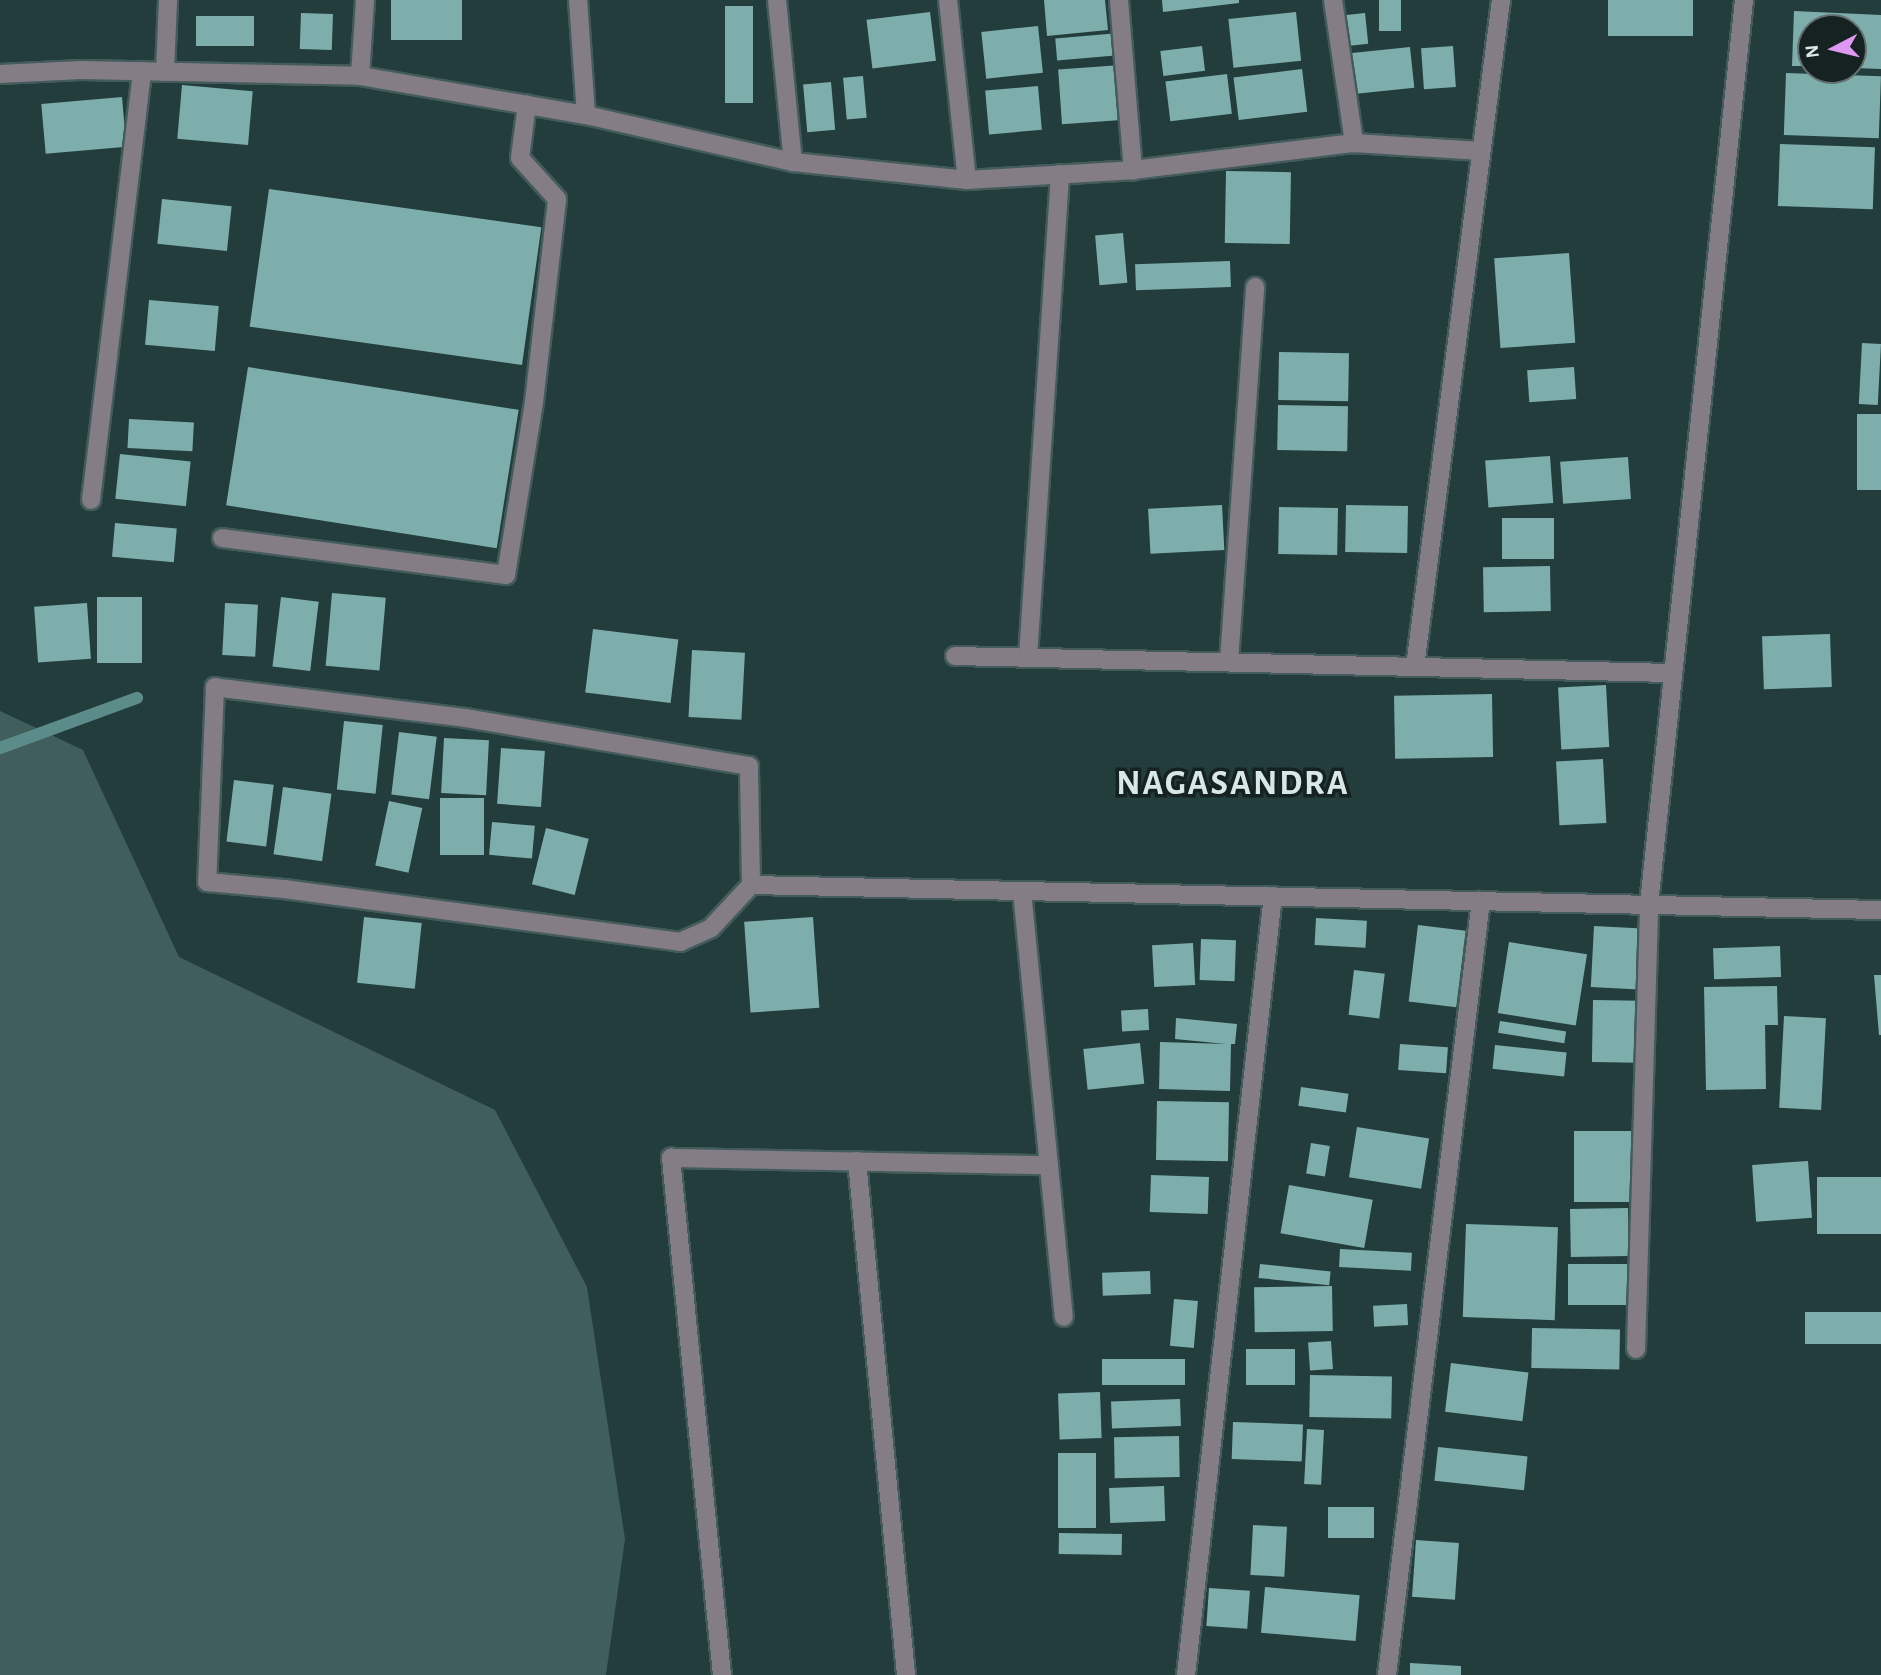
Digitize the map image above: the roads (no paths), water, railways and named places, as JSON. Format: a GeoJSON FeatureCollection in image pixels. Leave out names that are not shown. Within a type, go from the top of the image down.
{"type":"FeatureCollection","features":[{"type":"Feature","properties":{"kind":"street"},"geometry":{"type":"LineString","coordinates":[[165,72],[168,0]]}},
{"type":"Feature","properties":{"kind":"street"},"geometry":{"type":"LineString","coordinates":[[360,76],[365,0]]}},
{"type":"Feature","properties":{"kind":"street"},"geometry":{"type":"LineString","coordinates":[[578,0],[586,115]]}},
{"type":"Feature","properties":{"kind":"street"},"geometry":{"type":"LineString","coordinates":[[777,0],[793,162]]}},
{"type":"Feature","properties":{"kind":"street"},"geometry":{"type":"LineString","coordinates":[[948,0],[967,180]]}},
{"type":"Feature","properties":{"kind":"street"},"geometry":{"type":"LineString","coordinates":[[1119,0],[1133,170]]}},
{"type":"Feature","properties":{"kind":"street"},"geometry":{"type":"LineString","coordinates":[[1333,0],[1354,143]]}},
{"type":"Feature","properties":{"kind":"street"},"geometry":{"type":"LineString","coordinates":[[1415,667],[1501,0]]}},
{"type":"Feature","properties":{"kind":"street"},"geometry":{"type":"LineString","coordinates":[[1636,1349],[1649,904],[1744,0]]}},
{"type":"Feature","properties":{"kind":"street"},"geometry":{"type":"LineString","coordinates":[[0,74],[81,70],[360,76],[586,115],[793,162],[967,180],[1133,170],[1354,143],[1481,151]]}},
{"type":"Feature","properties":{"kind":"street"},"geometry":{"type":"LineString","coordinates":[[91,500],[142,71]]}},
{"type":"Feature","properties":{"kind":"street"},"geometry":{"type":"LineString","coordinates":[[222,538],[506,575],[534,402],[557,199],[520,158],[527,104]]}},
{"type":"Feature","properties":{"kind":"street"},"geometry":{"type":"LineString","coordinates":[[1028,657],[1060,174]]}},
{"type":"Feature","properties":{"kind":"street"},"geometry":{"type":"LineString","coordinates":[[1229,662],[1255,287]]}},
{"type":"Feature","properties":{"kind":"street"},"geometry":{"type":"LineString","coordinates":[[956,656],[1672,673]]}},
{"type":"Feature","properties":{"kind":"street"},"geometry":{"type":"LineString","coordinates":[[751,886],[749,766],[466,718],[215,687],[206,882],[297,891],[680,942],[711,928],[751,886],[1881,910]]}},
{"type":"Feature","properties":{"kind":"street"},"geometry":{"type":"LineString","coordinates":[[1021,891],[1064,1317]]}},
{"type":"Feature","properties":{"kind":"street"},"geometry":{"type":"LineString","coordinates":[[1186,1675],[1273,896]]}},
{"type":"Feature","properties":{"kind":"street"},"geometry":{"type":"LineString","coordinates":[[1387,1675],[1481,901]]}},
{"type":"Feature","properties":{"kind":"street"},"geometry":{"type":"LineString","coordinates":[[722,1675],[671,1158],[1049,1165]]}},
{"type":"Feature","properties":{"kind":"street"},"geometry":{"type":"LineString","coordinates":[[857,1161],[906,1675]]}},
{"type":"Feature","properties":{"kind":"waterway"},"geometry":{"type":"LineString","coordinates":[[0,748],[137,698]]}},
{"type":"Feature","properties":{"kind":"district","name":"NAGASANDRA"},"geometry":{"type":"Point","coordinates":[1233,784]}}]}
